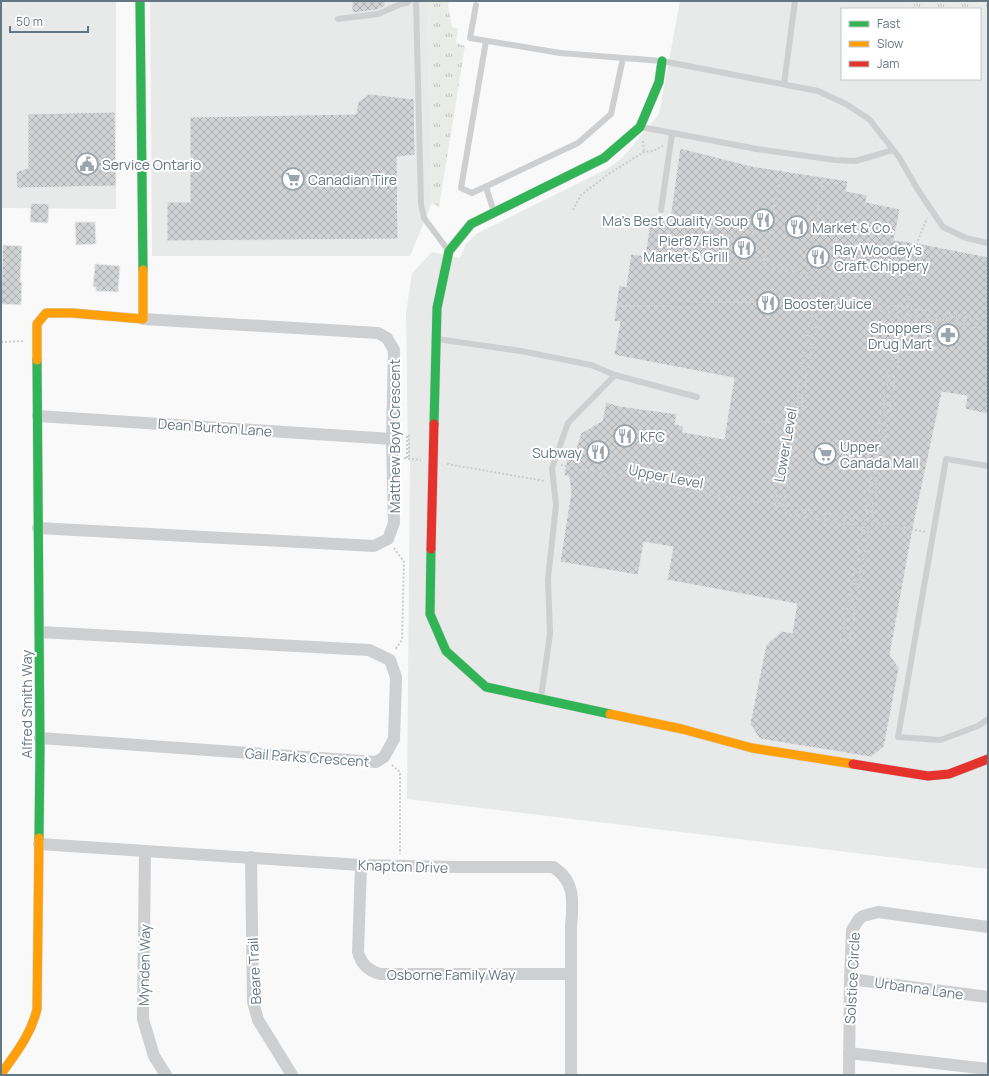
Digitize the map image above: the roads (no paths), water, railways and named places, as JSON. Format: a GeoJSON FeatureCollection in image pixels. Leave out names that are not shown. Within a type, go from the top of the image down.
{"type":"FeatureCollection","features":[{"type":"Feature","properties":{"kind":"street"},"geometry":{"type":"LineString","coordinates":[[140,1],[143,319]]}},
{"type":"Feature","properties":{"kind":"street"},"geometry":{"type":"LineString","coordinates":[[662,61],[659,82],[640,126],[604,158],[471,224],[449,251],[437,308],[430,614],[446,651],[486,687],[682,729],[752,748],[928,776],[949,774],[988,759]]}},
{"type":"Feature","properties":{"kind":"street","name":"Matthew Boyd Crescent"},"geometry":{"type":"LineString","coordinates":[[37,324],[46,313],[72,313],[378,334],[387,338],[394,350],[392,439],[394,523],[388,539],[374,546],[38,528]]}},
{"type":"Feature","properties":{"kind":"street","name":"Alfred Smith Way"},"geometry":{"type":"LineString","coordinates":[[1,1074],[26,1039],[34,1024],[37,1009],[40,632],[37,324]]}},
{"type":"Feature","properties":{"kind":"street","name":"Dean Burton Lane"},"geometry":{"type":"LineString","coordinates":[[38,416],[392,439]]}},
{"type":"Feature","properties":{"kind":"street","name":"Gail Parks Crescent"},"geometry":{"type":"LineString","coordinates":[[40,632],[369,650],[390,660],[396,677],[394,739],[384,757],[376,762],[40,738]]}},
{"type":"Feature","properties":{"kind":"street","name":"Knapton Drive"},"geometry":{"type":"LineString","coordinates":[[39,844],[361,865],[553,867],[562,873],[571,891],[573,904],[571,927],[571,1075]]}},
{"type":"Feature","properties":{"kind":"street","name":"Mynden Way"},"geometry":{"type":"LineString","coordinates":[[145,851],[143,1019],[154,1056],[166,1075]]}},
{"type":"Feature","properties":{"kind":"street","name":"Beare Trail"},"geometry":{"type":"LineString","coordinates":[[251,858],[253,1002],[258,1020],[292,1075]]}},
{"type":"Feature","properties":{"kind":"street","name":"Osborne Family Way"},"geometry":{"type":"LineString","coordinates":[[361,865],[358,952],[360,959],[365,966],[374,972],[380,974],[571,974]]}},
{"type":"Feature","properties":{"kind":"street","name":"Solstice Circle"},"geometry":{"type":"LineString","coordinates":[[849,1075],[852,930],[859,919],[868,914],[885,912],[988,927]]}},
{"type":"Feature","properties":{"kind":"street","name":"Urbanna Lane"},"geometry":{"type":"LineString","coordinates":[[850,979],[988,997]]}},
{"type":"Feature","properties":{"kind":"street"},"geometry":{"type":"LineString","coordinates":[[849,1053],[988,1069]]}},
{"type":"Feature","properties":{"kind":"lane"},"geometry":{"type":"LineString","coordinates":[[338,19],[378,14],[409,1]]}},
{"type":"Feature","properties":{"kind":"lane"},"geometry":{"type":"LineString","coordinates":[[416,1],[421,204],[424,218],[449,251]]}},
{"type":"Feature","properties":{"kind":"lane"},"geometry":{"type":"LineString","coordinates":[[784,84],[795,1]]}},
{"type":"Feature","properties":{"kind":"lane"},"geometry":{"type":"LineString","coordinates":[[476,5],[470,38],[560,53],[662,61],[818,91],[846,104],[870,119],[893,150],[918,190],[944,227],[966,238],[988,243]]}},
{"type":"Feature","properties":{"kind":"lane"},"geometry":{"type":"LineString","coordinates":[[486,41],[461,188],[472,193],[578,142],[611,114],[623,58]]}},
{"type":"Feature","properties":{"kind":"lane"},"geometry":{"type":"LineString","coordinates":[[640,126],[672,134],[757,149],[835,160],[855,161],[893,150]]}},
{"type":"Feature","properties":{"kind":"lane"},"geometry":{"type":"LineString","coordinates":[[661,210],[672,134]]}},
{"type":"Feature","properties":{"kind":"lane"},"geometry":{"type":"LineString","coordinates":[[486,187],[494,212]]}},
{"type":"Feature","properties":{"kind":"lane"},"geometry":{"type":"LineString","coordinates":[[436,338],[521,351],[591,365],[615,375],[697,397]]}},
{"type":"Feature","properties":{"kind":"lane"},"geometry":{"type":"LineString","coordinates":[[541,699],[550,634],[548,579],[556,505],[552,468],[568,423],[615,375]]}},
{"type":"Feature","properties":{"kind":"lane"},"geometry":{"type":"LineString","coordinates":[[988,466],[946,459],[898,737],[940,740],[978,726],[988,719]]}},
{"type":"Feature","properties":{"kind":"place","name":"Service Ontario"},"geometry":{"type":"Point","coordinates":[87,164]}},
{"type":"Feature","properties":{"kind":"place","name":"Canadian Tire"},"geometry":{"type":"Point","coordinates":[293,179]}},
{"type":"Feature","properties":{"kind":"place","name":"Ma's Best Quality Soup"},"geometry":{"type":"Point","coordinates":[763,220]}},
{"type":"Feature","properties":{"kind":"place","name":"Market & Co."},"geometry":{"type":"Point","coordinates":[797,227]}},
{"type":"Feature","properties":{"kind":"place","name":"Pier87 Fish Market & Grill"},"geometry":{"type":"Point","coordinates":[744,248]}},
{"type":"Feature","properties":{"kind":"place","name":"Ray Woodey's Craft Chippery"},"geometry":{"type":"Point","coordinates":[818,257]}},
{"type":"Feature","properties":{"kind":"place","name":"Booster Juice"},"geometry":{"type":"Point","coordinates":[768,303]}},
{"type":"Feature","properties":{"kind":"place","name":"Shoppers Drug Mart"},"geometry":{"type":"Point","coordinates":[948,335]}},
{"type":"Feature","properties":{"kind":"place","name":"KFC"},"geometry":{"type":"Point","coordinates":[625,436]}},
{"type":"Feature","properties":{"kind":"place","name":"Subway"},"geometry":{"type":"Point","coordinates":[598,452]}},
{"type":"Feature","properties":{"kind":"place","name":"Upper Canada Mall"},"geometry":{"type":"Point","coordinates":[825,454]}}]}
